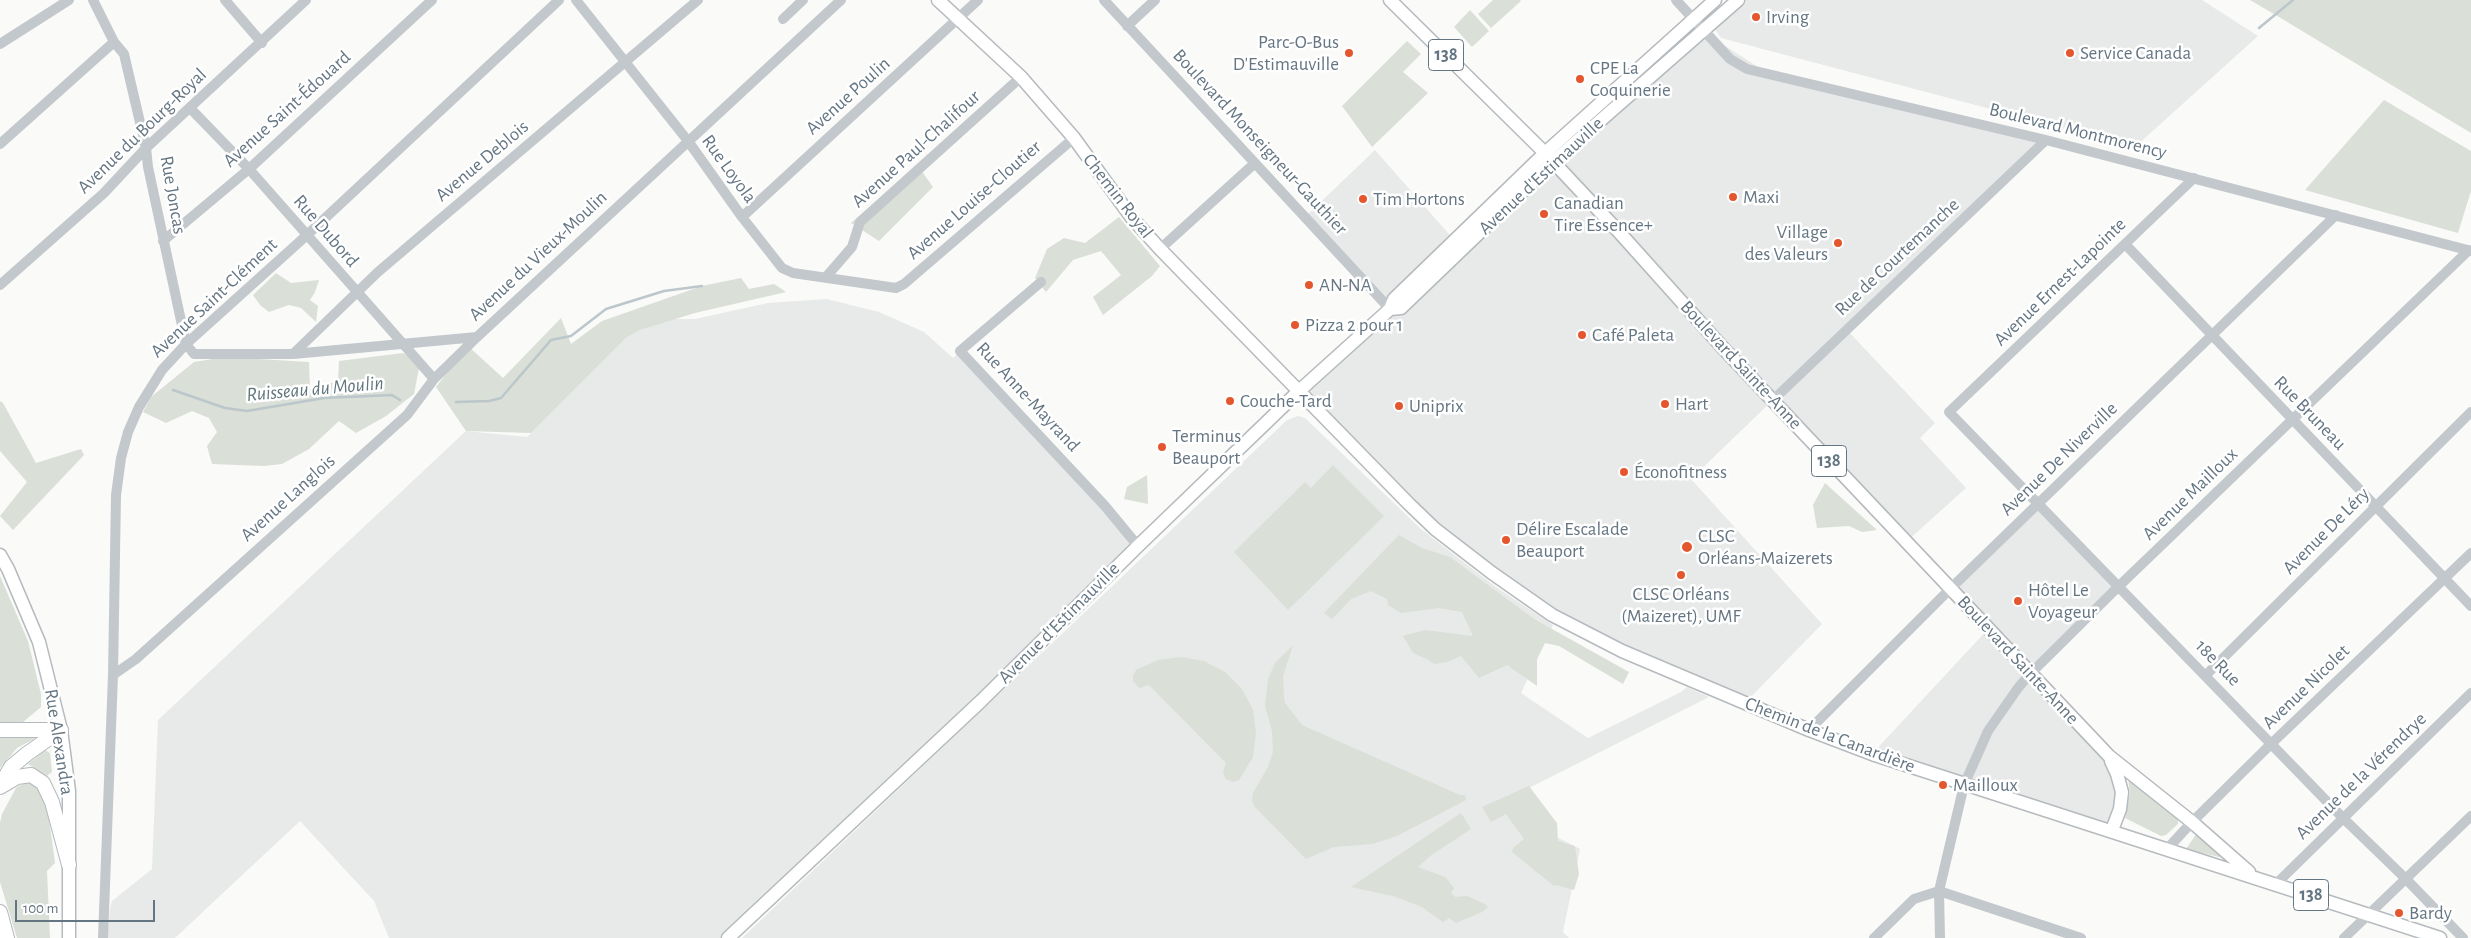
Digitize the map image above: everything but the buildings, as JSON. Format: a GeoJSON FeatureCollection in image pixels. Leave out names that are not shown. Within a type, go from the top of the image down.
{"type":"FeatureCollection","features":[{"type":"Feature","properties":{"kind":"highway"},"geometry":{"type":"LineString","coordinates":[[0,730],[33,728],[61,730]]}},
{"type":"Feature","properties":{"kind":"highway"},"geometry":{"type":"LineString","coordinates":[[0,787],[11,767],[61,730]]}},
{"type":"Feature","properties":{"kind":"highway"},"geometry":{"type":"LineString","coordinates":[[0,787],[17,777],[31,775],[43,783],[52,802],[69,865]]}},
{"type":"Feature","properties":{"kind":"highway"},"geometry":{"type":"LineString","coordinates":[[0,912],[7,938]]}},
{"type":"Feature","properties":{"kind":"main road","name":"Chemin Royal"},"geometry":{"type":"LineString","coordinates":[[938,0],[1021,77],[1074,138],[1132,218],[1299,391]]}},
{"type":"Feature","properties":{"kind":"main road","name":"Boulevard Sainte-Anne"},"geometry":{"type":"LineString","coordinates":[[1390,0],[1549,158],[1905,543],[2109,756],[2192,822],[2254,877]]}},
{"type":"Feature","properties":{"kind":"main road","name":"Avenue d'Estimauville"},"geometry":{"type":"LineString","coordinates":[[728,938],[981,701],[1299,391],[1390,308],[1401,308],[1549,158],[1715,0]]}},
{"type":"Feature","properties":{"kind":"main road","name":"Avenue d'Estimauville"},"geometry":{"type":"LineString","coordinates":[[1549,158],[1738,0]]}},
{"type":"Feature","properties":{"kind":"main road","name":"Chemin de la Canardière"},"geometry":{"type":"LineString","coordinates":[[1299,391],[1435,528],[1492,573],[1552,615],[1622,650],[1809,730],[1964,785],[2112,830],[2440,938]]}},
{"type":"Feature","properties":{"kind":"main road","name":"Rue Alexandra"},"geometry":{"type":"LineString","coordinates":[[0,555],[39,642],[61,730],[69,791],[69,938]]}},
{"type":"Feature","properties":{"kind":"main road","name":"Boulevard Sainte-Anne"},"geometry":{"type":"LineString","coordinates":[[2109,756],[2122,792],[2120,810],[2112,830]]}},
{"type":"Feature","properties":{"kind":"street"},"geometry":{"type":"LineString","coordinates":[[0,44],[69,0]]}},
{"type":"Feature","properties":{"kind":"street","name":"Rue Joncas"},"geometry":{"type":"LineString","coordinates":[[93,0],[114,42],[124,54],[146,148],[148,168],[186,344]]}},
{"type":"Feature","properties":{"kind":"street"},"geometry":{"type":"LineString","coordinates":[[225,0],[262,43]]}},
{"type":"Feature","properties":{"kind":"street","name":"Avenue du Bourg-Royal"},"geometry":{"type":"LineString","coordinates":[[0,285],[104,193],[146,148],[262,43],[306,0]]}},
{"type":"Feature","properties":{"kind":"street","name":"Avenue Saint-Édouard"},"geometry":{"type":"LineString","coordinates":[[163,241],[249,169],[432,0]]}},
{"type":"Feature","properties":{"kind":"street","name":"Avenue Saint-Clément"},"geometry":{"type":"LineString","coordinates":[[103,938],[116,495],[121,458],[128,432],[150,386],[186,344],[307,235],[559,0]]}},
{"type":"Feature","properties":{"kind":"street","name":"Rue Loyola"},"geometry":{"type":"LineString","coordinates":[[576,0],[624,63],[688,141],[742,217],[782,268],[810,276],[896,288]]}},
{"type":"Feature","properties":{"kind":"street","name":"Avenue Deblois"},"geometry":{"type":"LineString","coordinates":[[293,354],[357,292],[698,0]]}},
{"type":"Feature","properties":{"kind":"street"},"geometry":{"type":"LineString","coordinates":[[783,19],[803,0]]}},
{"type":"Feature","properties":{"kind":"street","name":"Avenue du Vieux-Moulin"},"geometry":{"type":"LineString","coordinates":[[186,344],[194,354],[293,354],[477,337],[841,0]]}},
{"type":"Feature","properties":{"kind":"street","name":"Avenue Poulin"},"geometry":{"type":"LineString","coordinates":[[742,217],[978,0]]}},
{"type":"Feature","properties":{"kind":"street","name":"Boulevard Monseigneur-Gauthier"},"geometry":{"type":"LineString","coordinates":[[1104,0],[1390,308]]}},
{"type":"Feature","properties":{"kind":"street"},"geometry":{"type":"LineString","coordinates":[[1127,26],[1155,0]]}},
{"type":"Feature","properties":{"kind":"street","name":"Boulevard Montmorency"},"geometry":{"type":"LineString","coordinates":[[1676,0],[1702,31],[1730,59],[1747,69],[2046,140],[2470,251]]}},
{"type":"Feature","properties":{"kind":"street"},"geometry":{"type":"LineString","coordinates":[[0,144],[114,42]]}},
{"type":"Feature","properties":{"kind":"street","name":"Avenue Paul-Chalifour"},"geometry":{"type":"LineString","coordinates":[[826,277],[852,247],[860,222],[1021,77]]}},
{"type":"Feature","properties":{"kind":"street","name":"Rue Dubord"},"geometry":{"type":"LineString","coordinates":[[190,108],[249,169],[434,379]]}},
{"type":"Feature","properties":{"kind":"street","name":"Avenue Louise-Cloutier"},"geometry":{"type":"LineString","coordinates":[[896,288],[904,284],[1074,138]]}},
{"type":"Feature","properties":{"kind":"street","name":"Rue de Courtemanche"},"geometry":{"type":"LineString","coordinates":[[1773,400],[2046,140]]}},
{"type":"Feature","properties":{"kind":"street"},"geometry":{"type":"LineString","coordinates":[[1160,249],[1255,163]]}},
{"type":"Feature","properties":{"kind":"street","name":"Avenue Ernest-Lapointe"},"geometry":{"type":"LineString","coordinates":[[1949,412],[2194,178]]}},
{"type":"Feature","properties":{"kind":"street","name":"Avenue De Niverville"},"geometry":{"type":"LineString","coordinates":[[1809,730],[1950,588],[2336,215]]}},
{"type":"Feature","properties":{"kind":"street","name":"Rue Bruneau"},"geometry":{"type":"LineString","coordinates":[[2125,244],[2471,606]]}},
{"type":"Feature","properties":{"kind":"street","name":"Avenue Mailloux"},"geometry":{"type":"LineString","coordinates":[[1940,938],[1939,892],[1964,785],[1988,731],[2030,674],[2119,586],[2470,251]]}},
{"type":"Feature","properties":{"kind":"street","name":"Rue Anne-Mayrand"},"geometry":{"type":"LineString","coordinates":[[1041,282],[960,351],[1094,494],[1138,546]]}},
{"type":"Feature","properties":{"kind":"street","name":"Avenue Langlois"},"geometry":{"type":"LineString","coordinates":[[112,675],[143,653],[407,415],[434,379],[477,337]]}},
{"type":"Feature","properties":{"kind":"street","name":"18e Rue"},"geometry":{"type":"LineString","coordinates":[[1949,412],[2343,818],[2463,938]]}},
{"type":"Feature","properties":{"kind":"street","name":"Avenue De Léry"},"geometry":{"type":"LineString","coordinates":[[2206,675],[2471,412]]}},
{"type":"Feature","properties":{"kind":"street","name":"Avenue Nicolet"},"geometry":{"type":"LineString","coordinates":[[2168,848],[2271,744],[2471,553]]}},
{"type":"Feature","properties":{"kind":"street","name":"Avenue de la Vérendrye"},"geometry":{"type":"LineString","coordinates":[[2276,884],[2471,693]]}},
{"type":"Feature","properties":{"kind":"street"},"geometry":{"type":"LineString","coordinates":[[2344,938],[2471,816]]}},
{"type":"Feature","properties":{"kind":"street"},"geometry":{"type":"LineString","coordinates":[[1874,938],[1914,899],[1939,892],[2081,938]]}},
{"type":"Feature","properties":{"kind":"shaded area"},"geometry":{"type":"Polygon","coordinates":[[[1493,0],[1521,1],[1491,28],[1478,14],[1493,0]]]}},
{"type":"Feature","properties":{"kind":"shaded area"},"geometry":{"type":"Polygon","coordinates":[[[1745,0],[2202,0],[2258,36],[2135,147],[1721,38],[1714,28],[1745,0]]]}},
{"type":"Feature","properties":{"kind":"shaded area"},"geometry":{"type":"Polygon","coordinates":[[[2250,0],[2471,0],[2471,133],[2279,17],[2250,0]]]}},
{"type":"Feature","properties":{"kind":"shaded area"},"geometry":{"type":"Polygon","coordinates":[[[1470,10],[1489,31],[1472,47],[1454,27],[1470,10]]]}},
{"type":"Feature","properties":{"kind":"shaded area"},"geometry":{"type":"Polygon","coordinates":[[[1693,20],[1702,31],[1769,74],[2046,140],[1846,329],[1935,423],[1920,438],[1966,488],[1905,543],[1773,400],[1691,479],[1822,624],[1745,703],[1589,635],[1435,529],[1299,391],[1390,309],[1305,217],[1375,150],[1455,241],[1693,20]]]}},
{"type":"Feature","properties":{"kind":"shaded area"},"geometry":{"type":"Polygon","coordinates":[[[1407,41],[1421,54],[1403,72],[1428,93],[1372,147],[1342,106],[1407,41]]]}},
{"type":"Feature","properties":{"kind":"shaded area"},"geometry":{"type":"Polygon","coordinates":[[[2384,100],[2471,151],[2471,191],[2458,233],[2305,190],[2384,100]]]}},
{"type":"Feature","properties":{"kind":"shaded area"},"geometry":{"type":"Polygon","coordinates":[[[918,166],[933,187],[879,241],[851,223],[918,166]]]}},
{"type":"Feature","properties":{"kind":"shaded area"},"geometry":{"type":"Polygon","coordinates":[[[1119,217],[1160,266],[1152,276],[1103,315],[1093,297],[1121,275],[1101,251],[1073,260],[1046,292],[1035,278],[1047,249],[1064,238],[1085,243],[1119,217]]]}},
{"type":"Feature","properties":{"kind":"shaded area"},"geometry":{"type":"Polygon","coordinates":[[[276,273],[291,283],[319,280],[310,300],[318,306],[316,322],[301,308],[289,305],[269,312],[260,305],[253,295],[276,273]]]}},
{"type":"Feature","properties":{"kind":"shaded area"},"geometry":{"type":"Polygon","coordinates":[[[741,278],[749,289],[774,284],[786,292],[695,313],[640,330],[626,338],[531,433],[466,431],[436,387],[468,346],[503,378],[561,318],[571,344],[602,321],[702,286],[741,278]]]}},
{"type":"Feature","properties":{"kind":"shaded area"},"geometry":{"type":"Polygon","coordinates":[[[827,299],[879,312],[924,332],[953,358],[960,351],[1138,546],[728,938],[389,938],[374,901],[300,821],[175,938],[107,938],[112,901],[152,869],[158,720],[466,431],[527,437],[626,338],[640,330],[672,319],[695,319],[768,303],[827,299]]]}},
{"type":"Feature","properties":{"kind":"shaded area"},"geometry":{"type":"Polygon","coordinates":[[[403,353],[420,363],[414,394],[386,416],[356,433],[339,421],[309,449],[282,464],[264,466],[212,464],[207,446],[217,432],[209,418],[192,411],[166,423],[143,412],[151,397],[194,362],[225,357],[309,362],[310,389],[338,381],[339,361],[403,353]]]}},
{"type":"Feature","properties":{"kind":"shaded area"},"geometry":{"type":"Polygon","coordinates":[[[0,401],[3,403],[36,463],[81,449],[84,455],[13,530],[0,516],[27,482],[0,451],[0,401]]]}},
{"type":"Feature","properties":{"kind":"shaded area"},"geometry":{"type":"Polygon","coordinates":[[[1298,416],[1305,418],[1421,529],[1496,587],[1553,625],[1521,693],[1588,738],[1681,692],[1687,687],[1709,697],[1529,788],[1555,836],[1580,849],[1563,932],[1569,938],[742,938],[1287,420],[1298,416]]]}},
{"type":"Feature","properties":{"kind":"shaded area"},"geometry":{"type":"Polygon","coordinates":[[[1333,465],[1384,516],[1288,610],[1234,552],[1305,482],[1311,488],[1333,465]]]}},
{"type":"Feature","properties":{"kind":"shaded area"},"geometry":{"type":"Polygon","coordinates":[[[1147,475],[1148,504],[1124,499],[1127,487],[1147,475]]]}},
{"type":"Feature","properties":{"kind":"shaded area"},"geometry":{"type":"Polygon","coordinates":[[[1825,483],[1877,530],[1862,532],[1849,526],[1817,528],[1813,505],[1825,483]]]}},
{"type":"Feature","properties":{"kind":"shaded area"},"geometry":{"type":"Polygon","coordinates":[[[2038,503],[2119,586],[2030,674],[2117,774],[2112,830],[1872,754],[1988,629],[1950,589],[2038,503]]]}},
{"type":"Feature","properties":{"kind":"shaded area"},"geometry":{"type":"Polygon","coordinates":[[[1399,535],[1422,548],[1450,557],[1534,619],[1629,672],[1623,684],[1559,646],[1545,643],[1537,659],[1537,686],[1507,665],[1479,678],[1461,656],[1447,662],[1434,664],[1413,653],[1403,636],[1425,630],[1473,636],[1462,612],[1439,608],[1401,613],[1388,605],[1387,599],[1371,591],[1351,599],[1332,619],[1324,613],[1399,535]]]}},
{"type":"Feature","properties":{"kind":"shaded area"},"geometry":{"type":"Polygon","coordinates":[[[0,576],[28,641],[41,694],[41,707],[22,723],[0,722],[0,576]]]}},
{"type":"Feature","properties":{"kind":"shaded area"},"geometry":{"type":"Polygon","coordinates":[[[1293,645],[1283,676],[1284,696],[1285,703],[1302,725],[1460,795],[1465,795],[1466,800],[1397,836],[1372,844],[1334,847],[1306,859],[1254,806],[1252,800],[1253,793],[1268,767],[1273,752],[1272,731],[1265,706],[1268,679],[1275,663],[1293,645]]]}},
{"type":"Feature","properties":{"kind":"shaded area"},"geometry":{"type":"Polygon","coordinates":[[[1181,657],[1204,661],[1225,672],[1242,689],[1253,710],[1256,733],[1253,757],[1239,780],[1233,782],[1226,779],[1223,773],[1226,763],[1149,685],[1140,688],[1133,682],[1136,670],[1158,660],[1181,657]]]}},
{"type":"Feature","properties":{"kind":"shaded area"},"geometry":{"type":"Polygon","coordinates":[[[0,734],[34,734],[34,739],[17,748],[0,768],[0,734]]]}},
{"type":"Feature","properties":{"kind":"shaded area"},"geometry":{"type":"Polygon","coordinates":[[[45,750],[50,753],[52,772],[47,776],[28,764],[45,750]]]}},
{"type":"Feature","properties":{"kind":"shaded area"},"geometry":{"type":"Polygon","coordinates":[[[2128,778],[2178,818],[2178,824],[2166,835],[2161,836],[2125,818],[2130,793],[2128,778]]]}},
{"type":"Feature","properties":{"kind":"shaded area"},"geometry":{"type":"Polygon","coordinates":[[[31,782],[39,786],[46,797],[55,863],[47,871],[50,938],[17,938],[0,882],[0,823],[2,814],[16,788],[24,783],[31,782]]]}},
{"type":"Feature","properties":{"kind":"shaded area"},"geometry":{"type":"Polygon","coordinates":[[[1529,786],[1557,823],[1558,841],[1575,846],[1579,874],[1574,890],[1554,886],[1512,852],[1513,848],[1524,839],[1506,814],[1491,822],[1482,807],[1529,786]]]}},
{"type":"Feature","properties":{"kind":"shaded area"},"geometry":{"type":"Polygon","coordinates":[[[1461,813],[1471,829],[1430,856],[1418,867],[1445,877],[1454,888],[1451,893],[1455,897],[1467,896],[1485,904],[1488,907],[1482,912],[1456,923],[1449,918],[1443,922],[1422,907],[1393,896],[1351,887],[1461,813]]]}},
{"type":"Feature","properties":{"kind":"shaded area"},"geometry":{"type":"Polygon","coordinates":[[[2197,833],[2235,861],[2186,849],[2197,833]]]}},
{"type":"Feature","properties":{"kind":"waterway","name":"Ruisseau du Moulin"},"geometry":{"type":"LineString","coordinates":[[2259,28],[2293,0]]}},
{"type":"Feature","properties":{"kind":"waterway","name":"Ruisseau du Moulin"},"geometry":{"type":"LineString","coordinates":[[456,402],[489,401],[501,398],[551,340],[571,336],[606,309],[664,291],[702,286]]}},
{"type":"Feature","properties":{"kind":"waterway","name":"Ruisseau du Moulin"},"geometry":{"type":"LineString","coordinates":[[173,390],[225,408],[247,411],[324,398],[392,395],[400,400]]}},
{"type":"Feature","properties":{"kind":"place","name":"Irving"},"geometry":{"type":"Point","coordinates":[1756,17]}},
{"type":"Feature","properties":{"kind":"place","name":"Parc-O-Bus D'Estimauville"},"geometry":{"type":"Point","coordinates":[1349,53]}},
{"type":"Feature","properties":{"kind":"place","name":"Service Canada"},"geometry":{"type":"Point","coordinates":[2070,53]}},
{"type":"Feature","properties":{"kind":"place","name":"CPE La Coquinerie"},"geometry":{"type":"Point","coordinates":[1580,79]}},
{"type":"Feature","properties":{"kind":"place","name":"Maxi"},"geometry":{"type":"Point","coordinates":[1733,197]}},
{"type":"Feature","properties":{"kind":"place","name":"Tim Hortons"},"geometry":{"type":"Point","coordinates":[1363,199]}},
{"type":"Feature","properties":{"kind":"place","name":"Canadian Tire Essence+"},"geometry":{"type":"Point","coordinates":[1544,214]}},
{"type":"Feature","properties":{"kind":"place","name":"Village des Valeurs"},"geometry":{"type":"Point","coordinates":[1838,243]}},
{"type":"Feature","properties":{"kind":"place","name":"AN-NA"},"geometry":{"type":"Point","coordinates":[1309,285]}},
{"type":"Feature","properties":{"kind":"place","name":"Pizza 2 pour 1"},"geometry":{"type":"Point","coordinates":[1295,325]}},
{"type":"Feature","properties":{"kind":"place","name":"Café Paleta"},"geometry":{"type":"Point","coordinates":[1582,335]}},
{"type":"Feature","properties":{"kind":"place","name":"Couche-Tard"},"geometry":{"type":"Point","coordinates":[1230,401]}},
{"type":"Feature","properties":{"kind":"place","name":"Hart"},"geometry":{"type":"Point","coordinates":[1665,404]}},
{"type":"Feature","properties":{"kind":"place","name":"Uniprix"},"geometry":{"type":"Point","coordinates":[1399,406]}},
{"type":"Feature","properties":{"kind":"place","name":"Terminus Beauport"},"geometry":{"type":"Point","coordinates":[1162,447]}},
{"type":"Feature","properties":{"kind":"place","name":"Éconofitness"},"geometry":{"type":"Point","coordinates":[1624,472]}},
{"type":"Feature","properties":{"kind":"place","name":"Délire Escalade Beauport"},"geometry":{"type":"Point","coordinates":[1506,540]}},
{"type":"Feature","properties":{"kind":"place","name":"CLSC Orléans-Maizerets"},"geometry":{"type":"Point","coordinates":[1687,547]}},
{"type":"Feature","properties":{"kind":"place","name":"CLSC Orléans (Maizeret), UMF"},"geometry":{"type":"Point","coordinates":[1681,575]}},
{"type":"Feature","properties":{"kind":"place","name":"Hôtel Le Voyageur"},"geometry":{"type":"Point","coordinates":[2018,601]}},
{"type":"Feature","properties":{"kind":"place","name":"Mailloux"},"geometry":{"type":"Point","coordinates":[1943,785]}},
{"type":"Feature","properties":{"kind":"place","name":"Bardy"},"geometry":{"type":"Point","coordinates":[2399,913]}}]}
